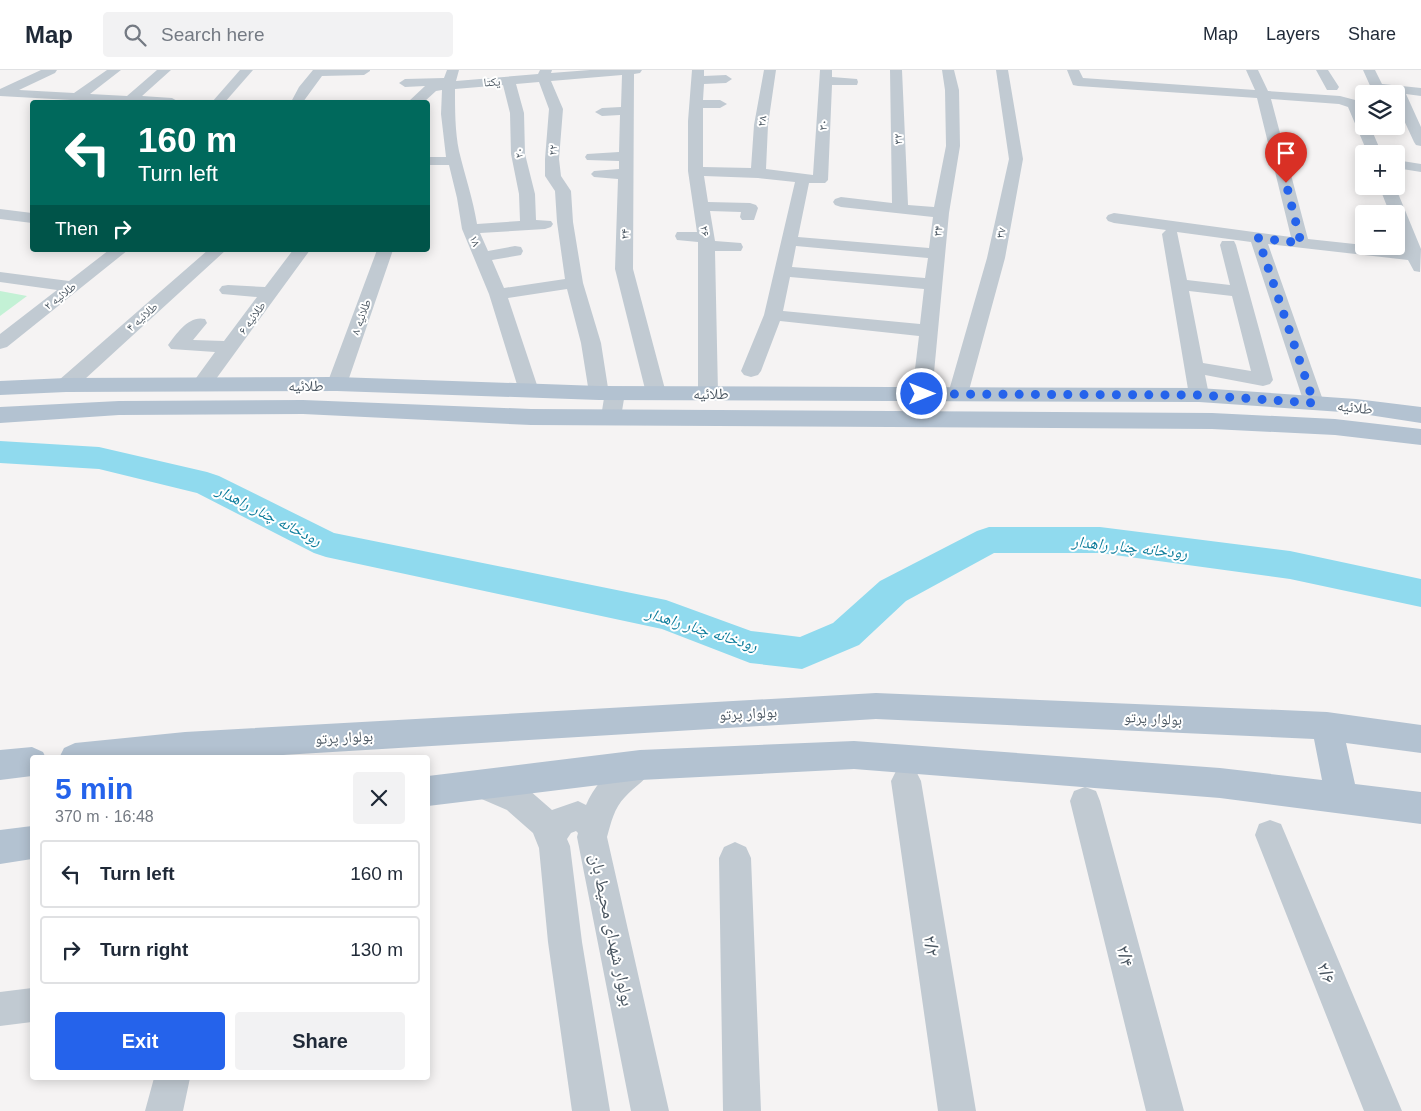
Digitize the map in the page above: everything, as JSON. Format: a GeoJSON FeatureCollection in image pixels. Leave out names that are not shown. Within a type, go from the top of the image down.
{"type":"FeatureCollection","features":[{"type":"Feature","properties":{"kind":"main road","name":"طلائیه"},"geometry":{"type":"LineString","coordinates":[[0,388],[66,385],[337,384],[607,393],[1199,395],[1356,406],[1421,415]]}},
{"type":"Feature","properties":{"kind":"main road","name":"طلائیه"},"geometry":{"type":"LineString","coordinates":[[0,415],[119,408],[303,408],[531,417],[1212,421],[1335,427],[1421,437]]}},
{"type":"Feature","properties":{"kind":"main road","name":"بولوار پرتو"},"geometry":{"type":"LineString","coordinates":[[102,755],[185,746],[876,706],[1327,726],[1421,739]]}},
{"type":"Feature","properties":{"kind":"main road"},"geometry":{"type":"LineString","coordinates":[[1327,726],[1342,798]]}},
{"type":"Feature","properties":{"kind":"main road"},"geometry":{"type":"LineString","coordinates":[[430,791],[640,765],[854,755],[1220,783],[1421,808]]}},
{"type":"Feature","properties":{"kind":"main road"},"geometry":{"type":"LineString","coordinates":[[0,766],[30,762]]}},
{"type":"Feature","properties":{"kind":"main road"},"geometry":{"type":"LineString","coordinates":[[0,846],[30,843]]}},
{"type":"Feature","properties":{"kind":"street"},"geometry":{"type":"LineString","coordinates":[[51,70],[2,93],[130,100],[165,70]]}},
{"type":"Feature","properties":{"kind":"street"},"geometry":{"type":"LineString","coordinates":[[77,97],[115,70]]}},
{"type":"Feature","properties":{"kind":"street","name":"۲۸"},"geometry":{"type":"LineString","coordinates":[[758,173],[761,125],[770,70]]}},
{"type":"Feature","properties":{"kind":"street","name":"۳۲"},"geometry":{"type":"LineString","coordinates":[[896,70],[900,209]]}},
{"type":"Feature","properties":{"kind":"street","name":"۳۴"},"geometry":{"type":"LineString","coordinates":[[922,394],[932,284],[941,214],[953,146],[952,90],[948,70]]}},
{"type":"Feature","properties":{"kind":"street","name":"۳۷"},"geometry":{"type":"LineString","coordinates":[[958,394],[996,258],[1016,159],[1002,70]]}},
{"type":"Feature","properties":{"kind":"street"},"geometry":{"type":"LineString","coordinates":[[1252,70],[1263,94],[1301,243]]}},
{"type":"Feature","properties":{"kind":"street"},"geometry":{"type":"LineString","coordinates":[[1322,70],[1332,87]]}},
{"type":"Feature","properties":{"kind":"street"},"geometry":{"type":"LineString","coordinates":[[1369,70],[1376,85]]}},
{"type":"Feature","properties":{"kind":"street"},"geometry":{"type":"LineString","coordinates":[[298,100],[319,71],[364,72]]}},
{"type":"Feature","properties":{"kind":"street","name":"یکتا"},"geometry":{"type":"LineString","coordinates":[[419,100],[432,87],[451,79],[632,71]]}},
{"type":"Feature","properties":{"kind":"street","name":"۲۴"},"geometry":{"type":"LineString","coordinates":[[632,71],[628,105],[624,270],[656,393]]}},
{"type":"Feature","properties":{"kind":"street"},"geometry":{"type":"LineString","coordinates":[[220,100],[250,72]]}},
{"type":"Feature","properties":{"kind":"street","name":"۲۲"},"geometry":{"type":"LineString","coordinates":[[544,74],[556,108],[552,159],[553,176],[563,191],[564,222],[574,283],[607,393],[611,417]]}},
{"type":"Feature","properties":{"kind":"street"},"geometry":{"type":"LineString","coordinates":[[825,76],[852,82]]}},
{"type":"Feature","properties":{"kind":"street","name":"۳۰"},"geometry":{"type":"LineString","coordinates":[[751,371],[772,315],[791,240],[812,179],[825,76]]}},
{"type":"Feature","properties":{"kind":"street"},"geometry":{"type":"LineString","coordinates":[[1075,76],[1194,90],[1340,100],[1354,104],[1371,145]]}},
{"type":"Feature","properties":{"kind":"street"},"geometry":{"type":"LineString","coordinates":[[1189,76],[1194,90]]}},
{"type":"Feature","properties":{"kind":"street","name":"۲۰"},"geometry":{"type":"LineString","coordinates":[[501,78],[517,113],[518,154],[521,175],[528,194],[528,225]]}},
{"type":"Feature","properties":{"kind":"street"},"geometry":{"type":"LineString","coordinates":[[405,83],[451,79]]}},
{"type":"Feature","properties":{"kind":"street","name":"۱۸"},"geometry":{"type":"LineString","coordinates":[[451,79],[448,114],[455,161],[465,198],[470,229],[498,294],[529,391]]}},
{"type":"Feature","properties":{"kind":"street"},"geometry":{"type":"LineString","coordinates":[[697,86],[726,84]]}},
{"type":"Feature","properties":{"kind":"street"},"geometry":{"type":"LineString","coordinates":[[697,86],[720,104]]}},
{"type":"Feature","properties":{"kind":"street","name":"۲۶"},"geometry":{"type":"LineString","coordinates":[[697,86],[703,121],[703,140],[696,171],[707,241],[708,394]]}},
{"type":"Feature","properties":{"kind":"street"},"geometry":{"type":"LineString","coordinates":[[1405,91],[1421,92]]}},
{"type":"Feature","properties":{"kind":"street"},"geometry":{"type":"LineString","coordinates":[[602,106],[628,105]]}},
{"type":"Feature","properties":{"kind":"street"},"geometry":{"type":"LineString","coordinates":[[1405,107],[1421,142]]}},
{"type":"Feature","properties":{"kind":"street"},"geometry":{"type":"LineString","coordinates":[[610,141],[628,148]]}},
{"type":"Feature","properties":{"kind":"street"},"geometry":{"type":"LineString","coordinates":[[592,157],[628,148]]}},
{"type":"Feature","properties":{"kind":"street"},"geometry":{"type":"LineString","coordinates":[[430,161],[455,161]]}},
{"type":"Feature","properties":{"kind":"street"},"geometry":{"type":"LineString","coordinates":[[1405,165],[1421,168]]}},
{"type":"Feature","properties":{"kind":"street"},"geometry":{"type":"LineString","coordinates":[[696,171],[758,173],[812,179]]}},
{"type":"Feature","properties":{"kind":"street"},"geometry":{"type":"LineString","coordinates":[[599,174],[627,174]]}},
{"type":"Feature","properties":{"kind":"street"},"geometry":{"type":"LineString","coordinates":[[1392,195],[1419,260]]}},
{"type":"Feature","properties":{"kind":"street"},"geometry":{"type":"LineString","coordinates":[[841,202],[941,214]]}},
{"type":"Feature","properties":{"kind":"street"},"geometry":{"type":"LineString","coordinates":[[702,206],[750,208],[748,217]]}},
{"type":"Feature","properties":{"kind":"street"},"geometry":{"type":"LineString","coordinates":[[0,214],[30,218]]}},
{"type":"Feature","properties":{"kind":"street"},"geometry":{"type":"LineString","coordinates":[[1114,218],[1419,260]]}},
{"type":"Feature","properties":{"kind":"street"},"geometry":{"type":"LineString","coordinates":[[470,229],[564,222]]}},
{"type":"Feature","properties":{"kind":"street"},"geometry":{"type":"LineString","coordinates":[[1170,234],[1199,395]]}},
{"type":"Feature","properties":{"kind":"street"},"geometry":{"type":"LineString","coordinates":[[683,236],[735,247]]}},
{"type":"Feature","properties":{"kind":"street"},"geometry":{"type":"LineString","coordinates":[[1258,238],[1314,403]]}},
{"type":"Feature","properties":{"kind":"street"},"geometry":{"type":"LineString","coordinates":[[791,240],[936,254]]}},
{"type":"Feature","properties":{"kind":"street"},"geometry":{"type":"LineString","coordinates":[[1194,367],[1263,380],[1228,245]]}},
{"type":"Feature","properties":{"kind":"street"},"geometry":{"type":"LineString","coordinates":[[482,257],[515,251]]}},
{"type":"Feature","properties":{"kind":"street","name":"طلائیه ۲"},"geometry":{"type":"LineString","coordinates":[[0,343],[117,252]]}},
{"type":"Feature","properties":{"kind":"street","name":"طلائیه ۴"},"geometry":{"type":"LineString","coordinates":[[66,385],[216,252]]}},
{"type":"Feature","properties":{"kind":"street","name":"طلائیه ۶"},"geometry":{"type":"LineString","coordinates":[[201,384],[301,252]]}},
{"type":"Feature","properties":{"kind":"street","name":"طلائیه ۸"},"geometry":{"type":"LineString","coordinates":[[337,384],[384,252]]}},
{"type":"Feature","properties":{"kind":"street"},"geometry":{"type":"LineString","coordinates":[[782,271],[932,284]]}},
{"type":"Feature","properties":{"kind":"street"},"geometry":{"type":"LineString","coordinates":[[0,276],[72,287]]}},
{"type":"Feature","properties":{"kind":"street"},"geometry":{"type":"LineString","coordinates":[[498,294],[574,283]]}},
{"type":"Feature","properties":{"kind":"street"},"geometry":{"type":"LineString","coordinates":[[1178,284],[1241,292]]}},
{"type":"Feature","properties":{"kind":"street"},"geometry":{"type":"LineString","coordinates":[[228,290],[270,293]]}},
{"type":"Feature","properties":{"kind":"street"},"geometry":{"type":"LineString","coordinates":[[772,315],[929,331]]}},
{"type":"Feature","properties":{"kind":"street"},"geometry":{"type":"LineString","coordinates":[[198,322],[178,345],[230,347]]}},
{"type":"Feature","properties":{"kind":"street","name":"بولوار شهدای محیط بان"},"geometry":{"type":"LineString","coordinates":[[640,765],[613,788],[599,810],[592,837],[650,1111]]}},
{"type":"Feature","properties":{"kind":"street","name":"۲/۲"},"geometry":{"type":"LineString","coordinates":[[906,781],[957,1111]]}},
{"type":"Feature","properties":{"kind":"street"},"geometry":{"type":"LineString","coordinates":[[480,784],[518,800],[544,823],[554,846],[565,942],[591,1111]]}},
{"type":"Feature","properties":{"kind":"street","name":"۲/۴"},"geometry":{"type":"LineString","coordinates":[[1085,801],[1165,1111]]}},
{"type":"Feature","properties":{"kind":"street"},"geometry":{"type":"LineString","coordinates":[[550,838],[561,822],[578,816],[595,826]]}},
{"type":"Feature","properties":{"kind":"street","name":"۲/۶"},"geometry":{"type":"LineString","coordinates":[[1270,835],[1383,1111]]}},
{"type":"Feature","properties":{"kind":"street"},"geometry":{"type":"LineString","coordinates":[[735,858],[742,1111]]}},
{"type":"Feature","properties":{"kind":"street"},"geometry":{"type":"LineString","coordinates":[[0,1009],[30,1005]]}},
{"type":"Feature","properties":{"kind":"street"},"geometry":{"type":"LineString","coordinates":[[164,1111],[172,1080]]}},
{"type":"Feature","properties":{"kind":"green space"},"geometry":{"type":"Polygon","coordinates":[[[0,291],[27,296],[0,316],[0,291]]]}},
{"type":"Feature","properties":{"kind":"waterway","name":"رودخانه چنار راهدار"},"geometry":{"type":"LineString","coordinates":[[0,452],[99,458],[207,484],[326,544],[666,615],[750,647],[802,653],[846,634],[893,591],[989,540],[1100,540],[1290,565],[1421,593]]}},
{"type":"Feature","properties":{"kind":"route"},"geometry":{"type":"LineString","coordinates":[[922,394],[1199,395],[1314,403],[1258,238],[1301,243],[1286,183]]}}]}
